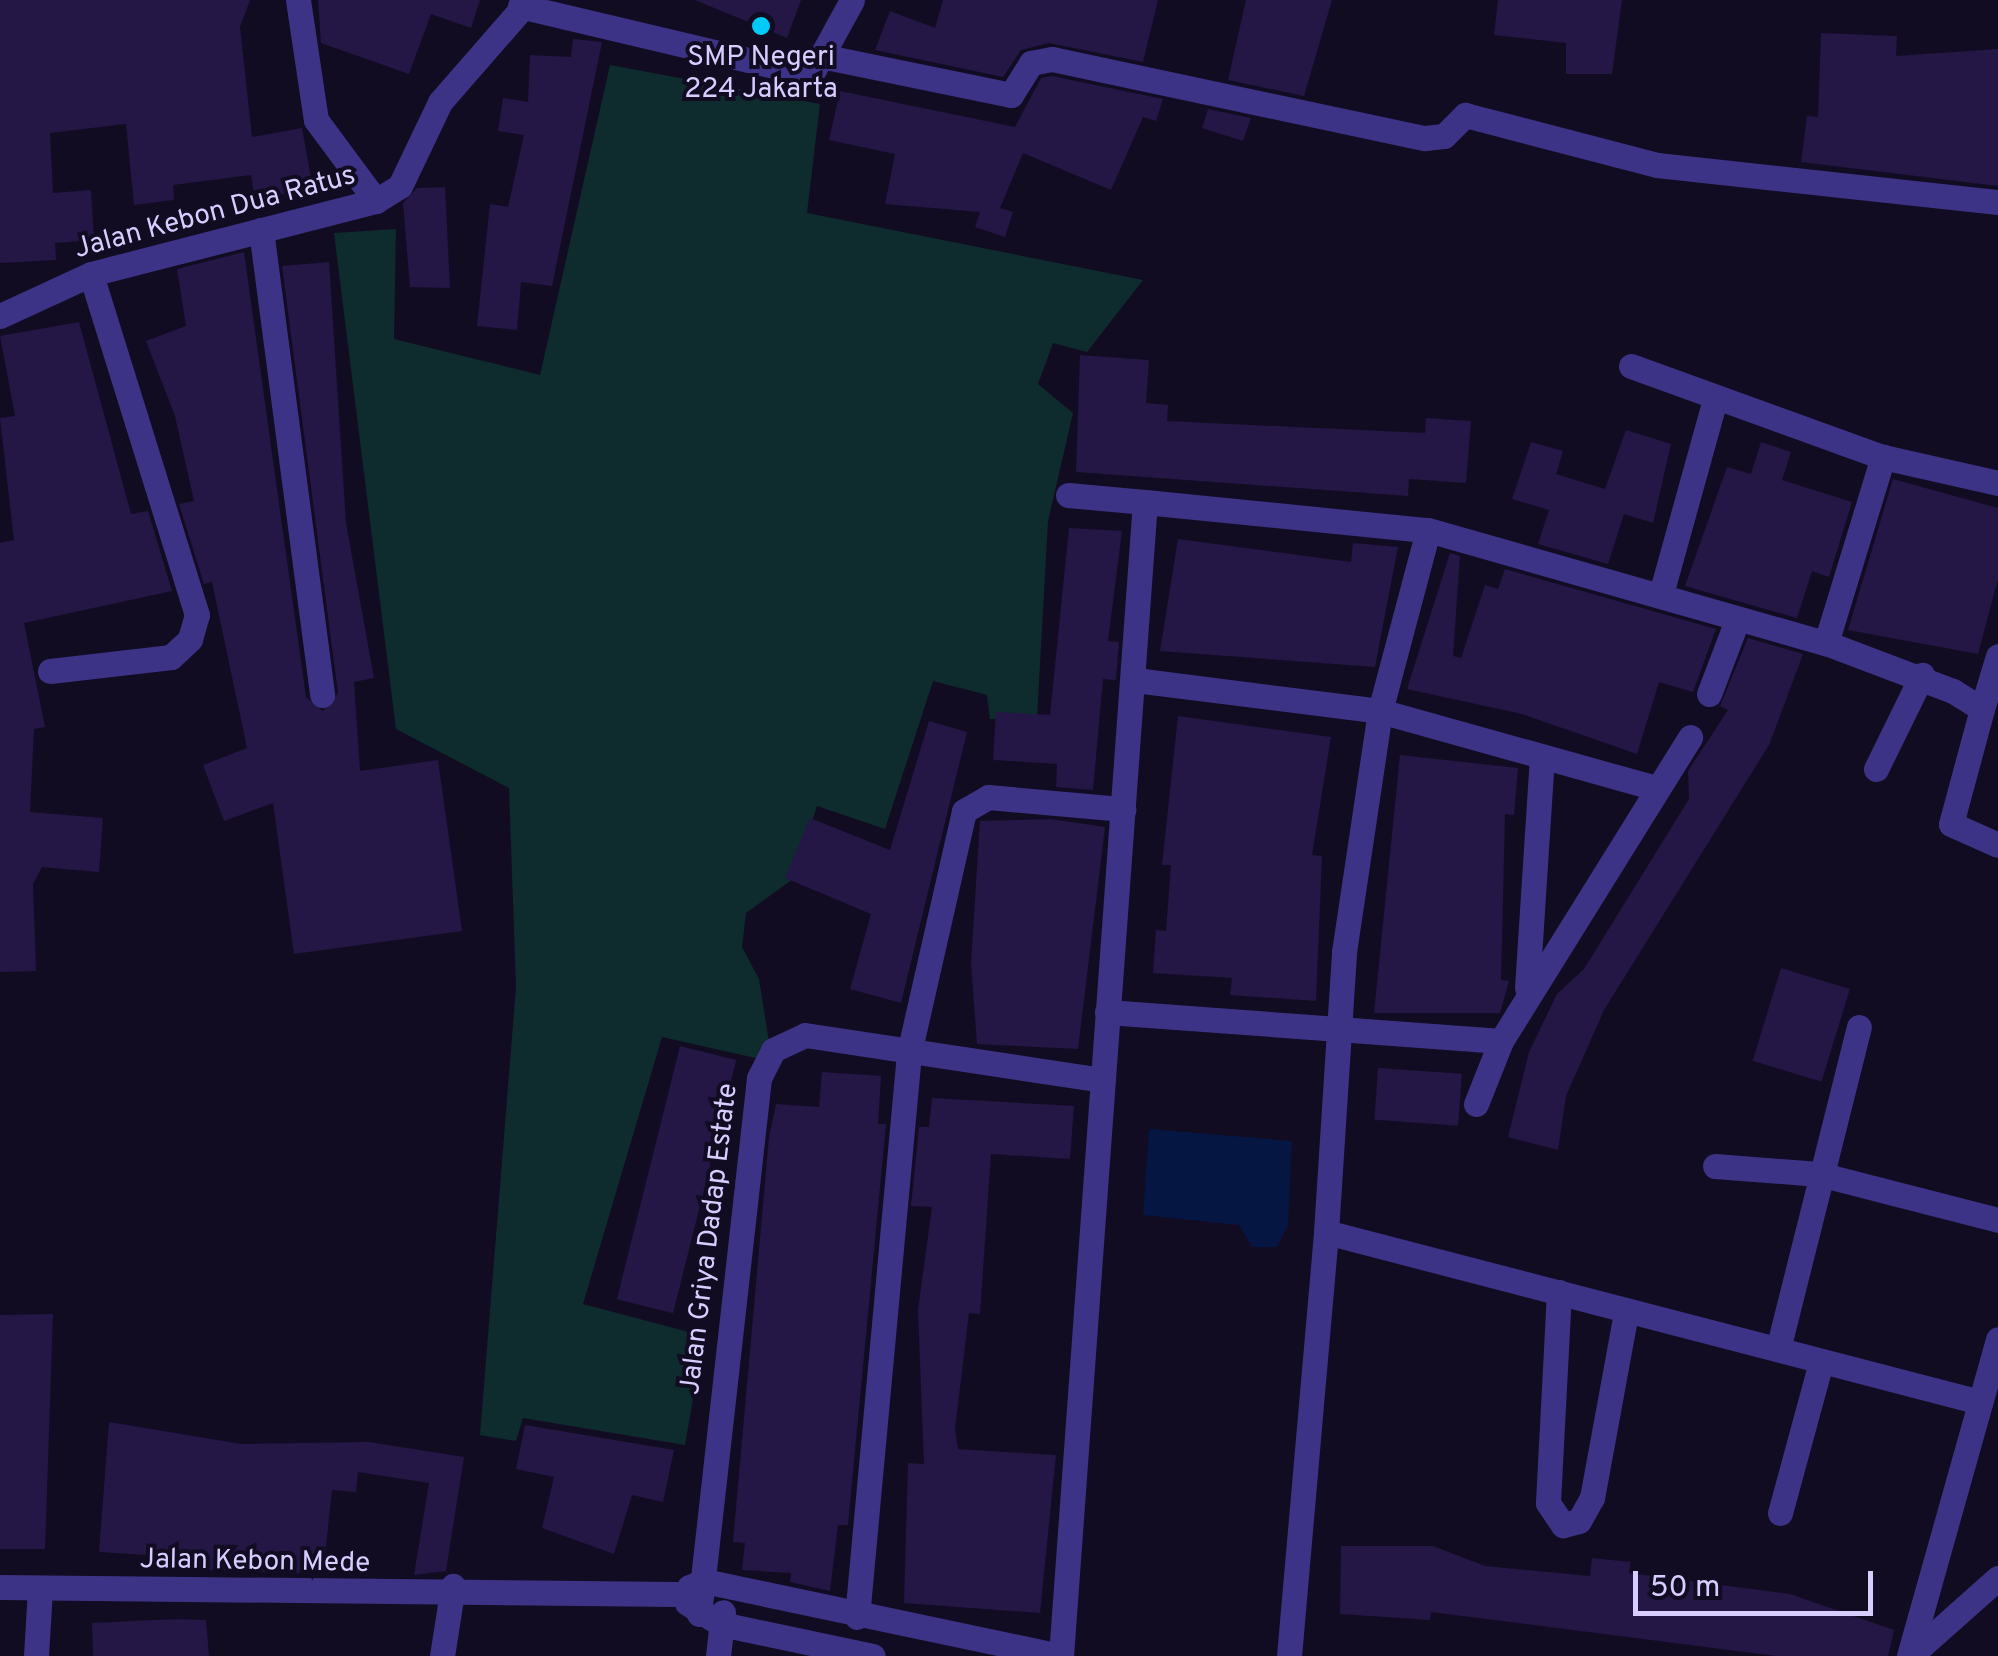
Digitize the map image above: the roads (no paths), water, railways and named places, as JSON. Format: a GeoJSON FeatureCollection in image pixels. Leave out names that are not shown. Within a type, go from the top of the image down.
{"type":"FeatureCollection","features":[{"type":"Feature","properties":{"kind":"street"},"geometry":{"type":"LineString","coordinates":[[298,0],[316,120],[376,200]]}},
{"type":"Feature","properties":{"kind":"street"},"geometry":{"type":"LineString","coordinates":[[524,3],[811,75],[826,56],[852,0]]}},
{"type":"Feature","properties":{"kind":"street","name":"Jalan Kebon Dua Ratus"},"geometry":{"type":"LineString","coordinates":[[0,316],[90,274],[376,200],[400,186],[440,102],[524,3]]}},
{"type":"Feature","properties":{"kind":"street"},"geometry":{"type":"LineString","coordinates":[[826,56],[1012,95],[1031,63],[1052,59],[1425,138],[1444,136],[1465,114],[1658,165],[1998,202]]}},
{"type":"Feature","properties":{"kind":"street"},"geometry":{"type":"LineString","coordinates":[[261,230],[322,696]]}},
{"type":"Feature","properties":{"kind":"street"},"geometry":{"type":"LineString","coordinates":[[50,671],[171,656],[190,639],[197,615],[90,274]]}},
{"type":"Feature","properties":{"kind":"street"},"geometry":{"type":"LineString","coordinates":[[1631,366],[1883,457],[1998,483]]}},
{"type":"Feature","properties":{"kind":"street"},"geometry":{"type":"LineString","coordinates":[[1661,594],[1715,399]]}},
{"type":"Feature","properties":{"kind":"street"},"geometry":{"type":"LineString","coordinates":[[1826,642],[1883,457]]}},
{"type":"Feature","properties":{"kind":"street"},"geometry":{"type":"LineString","coordinates":[[1068,495],[1428,530],[1661,594],[1736,623],[1826,642],[1922,675],[1982,708]]}},
{"type":"Feature","properties":{"kind":"street"},"geometry":{"type":"LineString","coordinates":[[676,1594],[715,1584],[857,1617],[1061,1656],[1146,502]]}},
{"type":"Feature","properties":{"kind":"street"},"geometry":{"type":"LineString","coordinates":[[1289,1656],[1326,1232],[1336,1026],[1380,712],[1428,530]]}},
{"type":"Feature","properties":{"kind":"street"},"geometry":{"type":"LineString","coordinates":[[1709,694],[1736,623]]}},
{"type":"Feature","properties":{"kind":"street"},"geometry":{"type":"LineString","coordinates":[[1998,656],[1951,824],[1998,845]]}},
{"type":"Feature","properties":{"kind":"street"},"geometry":{"type":"LineString","coordinates":[[1876,768],[1922,675]]}},
{"type":"Feature","properties":{"kind":"street"},"geometry":{"type":"LineString","coordinates":[[1134,680],[1380,712],[1655,788]]}},
{"type":"Feature","properties":{"kind":"street"},"geometry":{"type":"LineString","coordinates":[[1476,1104],[1526,992],[1690,738]]}},
{"type":"Feature","properties":{"kind":"street"},"geometry":{"type":"LineString","coordinates":[[1526,992],[1542,758]]}},
{"type":"Feature","properties":{"kind":"street"},"geometry":{"type":"LineString","coordinates":[[857,1617],[909,1053],[964,811],[988,798],[1124,808]]}},
{"type":"Feature","properties":{"kind":"street"},"geometry":{"type":"LineString","coordinates":[[1107,1012],[1502,1041]]}},
{"type":"Feature","properties":{"kind":"street"},"geometry":{"type":"LineString","coordinates":[[1778,1349],[1859,1027]]}},
{"type":"Feature","properties":{"kind":"street","name":"Jalan Griya Dadap Estate"},"geometry":{"type":"LineString","coordinates":[[718,1656],[710,1619],[763,1065],[790,1035],[1103,1080]]}},
{"type":"Feature","properties":{"kind":"street"},"geometry":{"type":"LineString","coordinates":[[1715,1166],[1819,1174],[1998,1220]]}},
{"type":"Feature","properties":{"kind":"street"},"geometry":{"type":"LineString","coordinates":[[1326,1232],[1980,1402]]}},
{"type":"Feature","properties":{"kind":"street"},"geometry":{"type":"LineString","coordinates":[[1559,1292],[1548,1504],[1564,1525],[1579,1521],[1592,1498],[1626,1312]]}},
{"type":"Feature","properties":{"kind":"street"},"geometry":{"type":"LineString","coordinates":[[1910,1656],[1998,1339]]}},
{"type":"Feature","properties":{"kind":"street"},"geometry":{"type":"LineString","coordinates":[[1780,1513],[1822,1362]]}},
{"type":"Feature","properties":{"kind":"street"},"geometry":{"type":"LineString","coordinates":[[442,1656],[453,1586]]}},
{"type":"Feature","properties":{"kind":"street","name":"Jalan Kebon Mede"},"geometry":{"type":"LineString","coordinates":[[0,1587],[392,1594],[453,1586],[676,1594]]}},
{"type":"Feature","properties":{"kind":"street"},"geometry":{"type":"LineString","coordinates":[[1910,1656],[1995,1586]]}},
{"type":"Feature","properties":{"kind":"street"},"geometry":{"type":"LineString","coordinates":[[36,1656],[40,1588]]}},
{"type":"Feature","properties":{"kind":"street"},"geometry":{"type":"LineString","coordinates":[[676,1594],[710,1619],[873,1656]]}},
{"type":"Feature","properties":{"kind":"water"},"geometry":{"type":"Polygon","coordinates":[[[1149,1129],[1292,1141],[1288,1225],[1277,1247],[1252,1247],[1239,1225],[1143,1215],[1149,1129]]]}},
{"type":"Feature","properties":{"kind":"place","name":"SMP Negeri 224 Jakarta"},"geometry":{"type":"Point","coordinates":[761,26]}}]}
